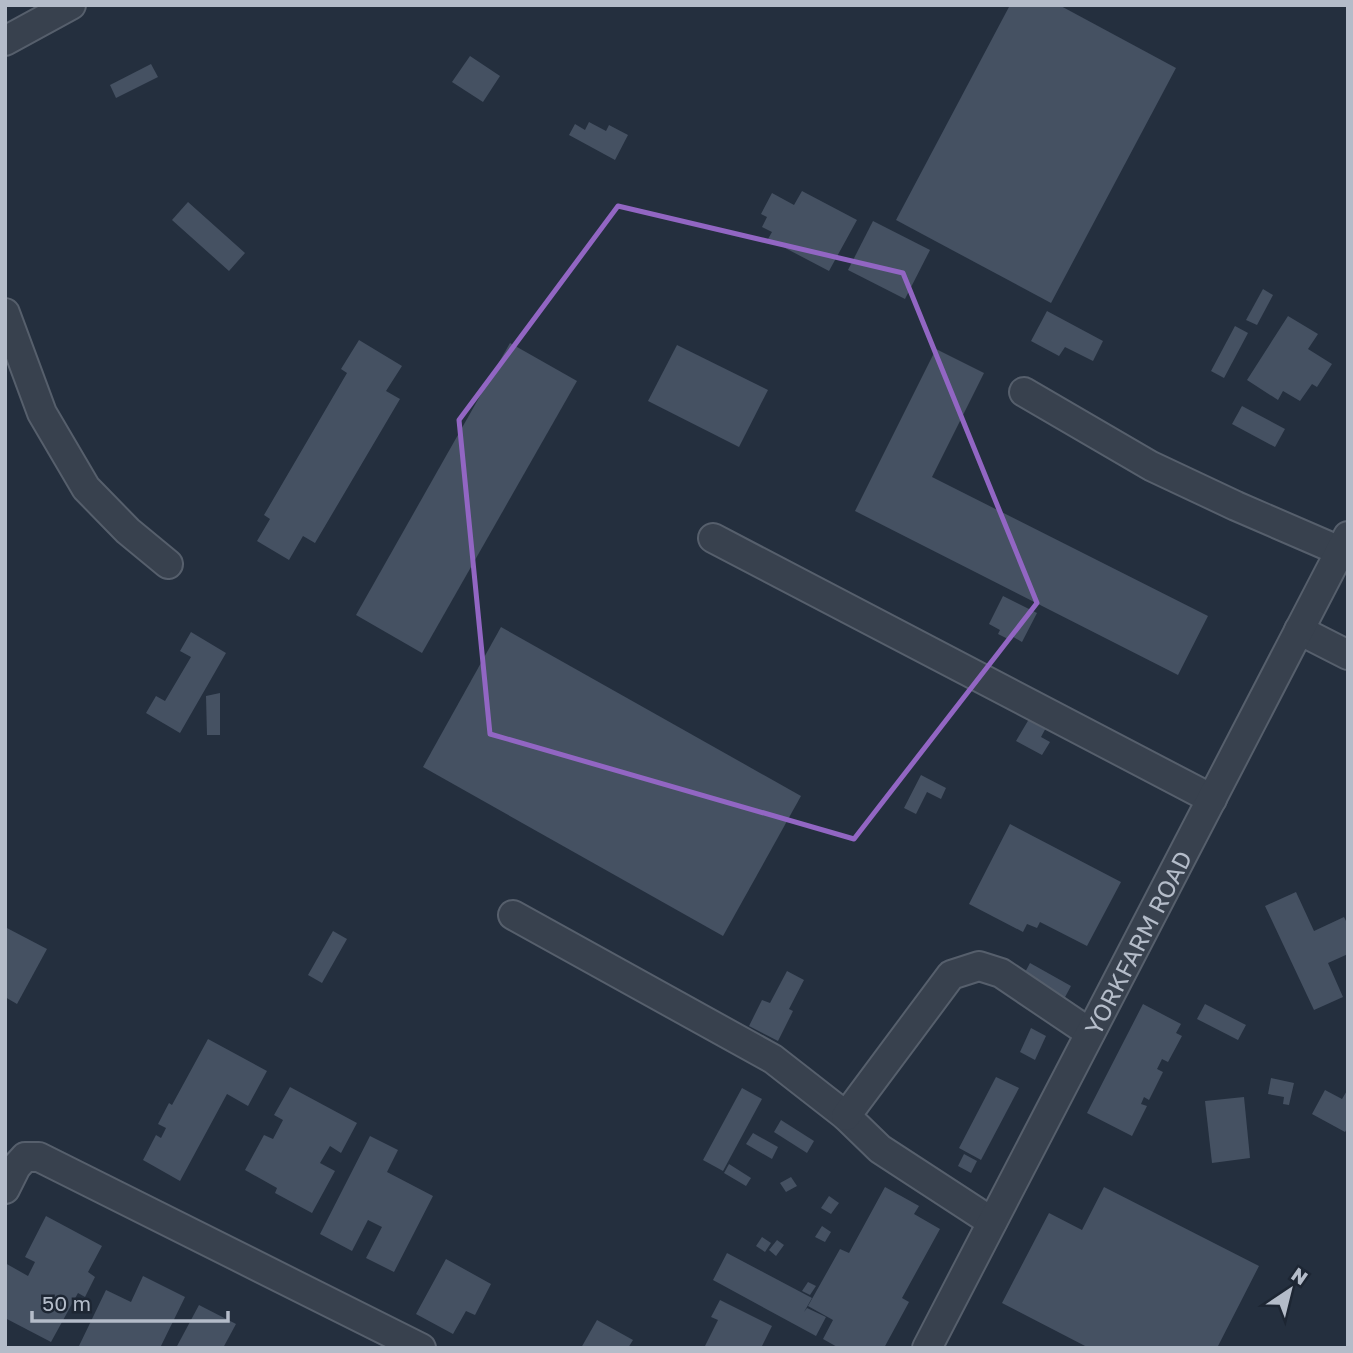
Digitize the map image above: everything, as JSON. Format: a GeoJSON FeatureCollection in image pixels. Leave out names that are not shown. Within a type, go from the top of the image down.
{"type":"FeatureCollection","features":[{"type":"Feature","properties":{"kind":"street"},"geometry":{"type":"LineString","coordinates":[[5,41],[71,5]]}},
{"type":"Feature","properties":{"kind":"street"},"geometry":{"type":"LineString","coordinates":[[5,313],[42,413],[86,488],[128,531],[169,564]]}},
{"type":"Feature","properties":{"kind":"street"},"geometry":{"type":"LineString","coordinates":[[1024,391],[1151,466],[1236,506],[1344,544]]}},
{"type":"Feature","properties":{"kind":"street"},"geometry":{"type":"LineString","coordinates":[[713,538],[1212,799]]}},
{"type":"Feature","properties":{"kind":"street","name":"YORKFARM ROAD"},"geometry":{"type":"LineString","coordinates":[[927,1348],[1344,544]]}},
{"type":"Feature","properties":{"kind":"street"},"geometry":{"type":"LineString","coordinates":[[1299,630],[1348,655]]}},
{"type":"Feature","properties":{"kind":"street"},"geometry":{"type":"LineString","coordinates":[[513,915],[773,1059],[846,1116],[880,1149],[992,1222]]}},
{"type":"Feature","properties":{"kind":"street"},"geometry":{"type":"LineString","coordinates":[[846,1116],[951,975],[979,966],[1001,973],[1090,1033]]}},
{"type":"Feature","properties":{"kind":"street"},"geometry":{"type":"LineString","coordinates":[[5,1189],[16,1167],[25,1157],[39,1157],[421,1348]]}},
{"type":"Feature","properties":{"kind":"highlighted area"},"geometry":{"type":"Polygon","coordinates":[[[618,206],[903,273],[1037,603],[854,839],[490,734],[459,420],[618,206]]]}},
{"type":"Feature","properties":{"kind":"building"},"geometry":{"type":"Polygon","coordinates":[[[1010,5],[1059,5],[1176,68],[1051,303],[896,220],[1010,5]]]}},
{"type":"Feature","properties":{"kind":"building"},"geometry":{"type":"Polygon","coordinates":[[[470,56],[500,76],[483,102],[452,82],[470,56]]]}},
{"type":"Feature","properties":{"kind":"building"},"geometry":{"type":"Polygon","coordinates":[[[151,64],[158,77],[116,98],[110,85],[151,64]]]}},
{"type":"Feature","properties":{"kind":"building"},"geometry":{"type":"Polygon","coordinates":[[[589,122],[606,131],[609,125],[628,135],[615,160],[569,135],[575,124],[585,130],[589,122]]]}},
{"type":"Feature","properties":{"kind":"building"},"geometry":{"type":"Polygon","coordinates":[[[802,191],[857,220],[829,271],[768,239],[772,232],[762,227],[767,217],[761,214],[772,193],[794,205],[802,191]]]}},
{"type":"Feature","properties":{"kind":"building"},"geometry":{"type":"Polygon","coordinates":[[[188,202],[245,253],[229,271],[172,220],[188,202]]]}},
{"type":"Feature","properties":{"kind":"building"},"geometry":{"type":"Polygon","coordinates":[[[873,221],[930,250],[905,299],[848,270],[873,221]]]}},
{"type":"Feature","properties":{"kind":"building"},"geometry":{"type":"Polygon","coordinates":[[[1263,289],[1273,295],[1257,325],[1246,320],[1263,289]]]}},
{"type":"Feature","properties":{"kind":"building"},"geometry":{"type":"Polygon","coordinates":[[[1047,311],[1103,341],[1093,361],[1065,347],[1059,356],[1031,341],[1047,311]]]}},
{"type":"Feature","properties":{"kind":"building"},"geometry":{"type":"Polygon","coordinates":[[[1288,316],[1318,334],[1308,349],[1332,364],[1317,387],[1312,384],[1300,401],[1283,391],[1278,400],[1247,380],[1288,316]]]}},
{"type":"Feature","properties":{"kind":"building"},"geometry":{"type":"Polygon","coordinates":[[[1235,326],[1248,333],[1224,378],[1211,371],[1235,326]]]}},
{"type":"Feature","properties":{"kind":"building"},"geometry":{"type":"Polygon","coordinates":[[[359,340],[402,366],[386,391],[400,399],[315,543],[303,536],[289,560],[257,541],[270,519],[264,515],[347,373],[341,369],[359,340]]]}},
{"type":"Feature","properties":{"kind":"building"},"geometry":{"type":"Polygon","coordinates":[[[510,343],[577,381],[422,653],[356,615],[510,343]]]}},
{"type":"Feature","properties":{"kind":"building"},"geometry":{"type":"Polygon","coordinates":[[[677,345],[768,390],[739,447],[648,401],[677,345]]]}},
{"type":"Feature","properties":{"kind":"building"},"geometry":{"type":"Polygon","coordinates":[[[936,349],[984,373],[932,477],[1208,616],[1178,675],[855,511],[936,349]]]}},
{"type":"Feature","properties":{"kind":"building"},"geometry":{"type":"Polygon","coordinates":[[[1242,406],[1285,429],[1275,447],[1232,424],[1242,406]]]}},
{"type":"Feature","properties":{"kind":"building"},"geometry":{"type":"Polygon","coordinates":[[[1003,596],[1037,613],[1022,642],[1010,635],[1008,639],[998,634],[1000,630],[989,624],[1003,596]]]}},
{"type":"Feature","properties":{"kind":"building"},"geometry":{"type":"Polygon","coordinates":[[[501,627],[801,796],[723,936],[423,767],[501,627]]]}},
{"type":"Feature","properties":{"kind":"building"},"geometry":{"type":"Polygon","coordinates":[[[191,632],[226,653],[180,733],[146,713],[156,696],[165,701],[191,657],[180,651],[191,632]]]}},
{"type":"Feature","properties":{"kind":"building"},"geometry":{"type":"Polygon","coordinates":[[[220,693],[220,735],[207,735],[206,696],[220,693]]]}},
{"type":"Feature","properties":{"kind":"building"},"geometry":{"type":"Polygon","coordinates":[[[1032,714],[1048,724],[1041,737],[1050,742],[1042,755],[1016,741],[1032,714]]]}},
{"type":"Feature","properties":{"kind":"building"},"geometry":{"type":"Polygon","coordinates":[[[921,775],[946,788],[941,799],[927,792],[916,814],[904,808],[921,775]]]}},
{"type":"Feature","properties":{"kind":"building"},"geometry":{"type":"Polygon","coordinates":[[[1010,824],[1121,882],[1087,946],[1040,922],[1037,928],[1027,924],[1023,932],[969,904],[1010,824]]]}},
{"type":"Feature","properties":{"kind":"building"},"geometry":{"type":"Polygon","coordinates":[[[1296,892],[1314,931],[1344,917],[1348,925],[1348,954],[1328,963],[1343,997],[1314,1010],[1265,906],[1296,892]]]}},
{"type":"Feature","properties":{"kind":"building"},"geometry":{"type":"Polygon","coordinates":[[[5,927],[47,949],[17,1004],[5,997],[5,927]]]}},
{"type":"Feature","properties":{"kind":"building"},"geometry":{"type":"Polygon","coordinates":[[[333,931],[347,939],[322,983],[308,975],[333,931]]]}},
{"type":"Feature","properties":{"kind":"building"},"geometry":{"type":"Polygon","coordinates":[[[1030,963],[1071,986],[1064,999],[1023,976],[1030,963]]]}},
{"type":"Feature","properties":{"kind":"building"},"geometry":{"type":"Polygon","coordinates":[[[787,971],[804,980],[789,1009],[793,1011],[778,1041],[749,1026],[762,1000],[770,1003],[787,971]]]}},
{"type":"Feature","properties":{"kind":"building"},"geometry":{"type":"Polygon","coordinates":[[[1143,1004],[1181,1024],[1176,1033],[1182,1036],[1168,1062],[1162,1059],[1157,1069],[1163,1072],[1149,1100],[1144,1097],[1141,1104],[1147,1106],[1132,1136],[1087,1113],[1143,1004]]]}},
{"type":"Feature","properties":{"kind":"building"},"geometry":{"type":"Polygon","coordinates":[[[1205,1004],[1246,1025],[1238,1040],[1197,1019],[1205,1004]]]}},
{"type":"Feature","properties":{"kind":"building"},"geometry":{"type":"Polygon","coordinates":[[[1031,1028],[1046,1036],[1035,1060],[1020,1052],[1031,1028]]]}},
{"type":"Feature","properties":{"kind":"building"},"geometry":{"type":"Polygon","coordinates":[[[208,1039],[267,1071],[248,1106],[227,1094],[180,1181],[143,1160],[156,1135],[161,1138],[166,1128],[158,1124],[169,1103],[172,1105],[208,1039]]]}},
{"type":"Feature","properties":{"kind":"building"},"geometry":{"type":"Polygon","coordinates":[[[996,1077],[1019,1088],[981,1160],[959,1148],[996,1077]]]}},
{"type":"Feature","properties":{"kind":"building"},"geometry":{"type":"Polygon","coordinates":[[[1271,1078],[1294,1083],[1289,1105],[1283,1104],[1284,1097],[1268,1094],[1271,1078]]]}},
{"type":"Feature","properties":{"kind":"building"},"geometry":{"type":"Polygon","coordinates":[[[290,1087],[357,1123],[341,1153],[330,1146],[320,1163],[335,1171],[312,1213],[275,1193],[277,1188],[245,1170],[264,1135],[273,1139],[283,1120],[274,1115],[290,1087]]]}},
{"type":"Feature","properties":{"kind":"building"},"geometry":{"type":"Polygon","coordinates":[[[742,1088],[762,1099],[723,1171],[703,1160],[742,1088]]]}},
{"type":"Feature","properties":{"kind":"building"},"geometry":{"type":"Polygon","coordinates":[[[1348,1089],[1348,1127],[1345,1132],[1312,1114],[1325,1090],[1342,1099],[1348,1089]]]}},
{"type":"Feature","properties":{"kind":"building"},"geometry":{"type":"Polygon","coordinates":[[[1244,1097],[1250,1158],[1212,1163],[1205,1101],[1244,1097]]]}},
{"type":"Feature","properties":{"kind":"building"},"geometry":{"type":"Polygon","coordinates":[[[781,1120],[814,1141],[807,1153],[774,1132],[781,1120]]]}},
{"type":"Feature","properties":{"kind":"building"},"geometry":{"type":"Polygon","coordinates":[[[753,1133],[778,1147],[772,1159],[746,1144],[753,1133]]]}},
{"type":"Feature","properties":{"kind":"building"},"geometry":{"type":"Polygon","coordinates":[[[370,1136],[398,1150],[387,1172],[433,1196],[394,1272],[366,1258],[382,1227],[368,1220],[352,1251],[320,1234],[370,1136]]]}},
{"type":"Feature","properties":{"kind":"building"},"geometry":{"type":"Polygon","coordinates":[[[964,1154],[977,1161],[971,1173],[958,1166],[964,1154]]]}},
{"type":"Feature","properties":{"kind":"building"},"geometry":{"type":"Polygon","coordinates":[[[729,1164],[751,1178],[746,1186],[724,1173],[729,1164]]]}},
{"type":"Feature","properties":{"kind":"building"},"geometry":{"type":"Polygon","coordinates":[[[791,1177],[797,1186],[786,1192],[780,1183],[791,1177]]]}},
{"type":"Feature","properties":{"kind":"building"},"geometry":{"type":"Polygon","coordinates":[[[885,1187],[919,1206],[914,1214],[940,1229],[902,1298],[909,1302],[884,1348],[839,1348],[823,1339],[833,1320],[808,1306],[840,1249],[849,1253],[885,1187]]]}},
{"type":"Feature","properties":{"kind":"building"},"geometry":{"type":"Polygon","coordinates":[[[1104,1187],[1259,1266],[1217,1348],[1089,1348],[1002,1303],[1049,1213],[1082,1230],[1104,1187]]]}},
{"type":"Feature","properties":{"kind":"building"},"geometry":{"type":"Polygon","coordinates":[[[829,1196],[839,1203],[831,1214],[821,1208],[829,1196]]]}},
{"type":"Feature","properties":{"kind":"building"},"geometry":{"type":"Polygon","coordinates":[[[46,1216],[102,1246],[88,1272],[95,1277],[85,1297],[78,1293],[51,1342],[5,1318],[5,1263],[28,1276],[35,1262],[25,1257],[46,1216]]]}},
{"type":"Feature","properties":{"kind":"building"},"geometry":{"type":"Polygon","coordinates":[[[822,1226],[831,1232],[825,1242],[815,1237],[822,1226]]]}},
{"type":"Feature","properties":{"kind":"building"},"geometry":{"type":"Polygon","coordinates":[[[762,1237],[771,1243],[765,1252],[756,1246],[762,1237]]]}},
{"type":"Feature","properties":{"kind":"building"},"geometry":{"type":"Polygon","coordinates":[[[777,1240],[784,1245],[776,1256],[769,1250],[777,1240]]]}},
{"type":"Feature","properties":{"kind":"building"},"geometry":{"type":"Polygon","coordinates":[[[727,1253],[812,1298],[804,1312],[807,1308],[826,1317],[816,1336],[713,1280],[727,1253]]]}},
{"type":"Feature","properties":{"kind":"building"},"geometry":{"type":"Polygon","coordinates":[[[446,1259],[491,1284],[475,1315],[466,1311],[453,1334],[416,1314],[446,1259]]]}},
{"type":"Feature","properties":{"kind":"building"},"geometry":{"type":"Polygon","coordinates":[[[143,1276],[185,1297],[160,1348],[78,1348],[106,1290],[131,1302],[143,1276]]]}},
{"type":"Feature","properties":{"kind":"building"},"geometry":{"type":"Polygon","coordinates":[[[808,1282],[816,1286],[810,1295],[802,1291],[808,1282]]]}},
{"type":"Feature","properties":{"kind":"building"},"geometry":{"type":"Polygon","coordinates":[[[720,1300],[772,1326],[761,1348],[704,1348],[718,1320],[711,1317],[720,1300]]]}},
{"type":"Feature","properties":{"kind":"building"},"geometry":{"type":"Polygon","coordinates":[[[199,1305],[236,1324],[223,1348],[176,1348],[199,1305]]]}},
{"type":"Feature","properties":{"kind":"building"},"geometry":{"type":"Polygon","coordinates":[[[597,1320],[633,1340],[628,1348],[581,1348],[597,1320]]]}}]}
